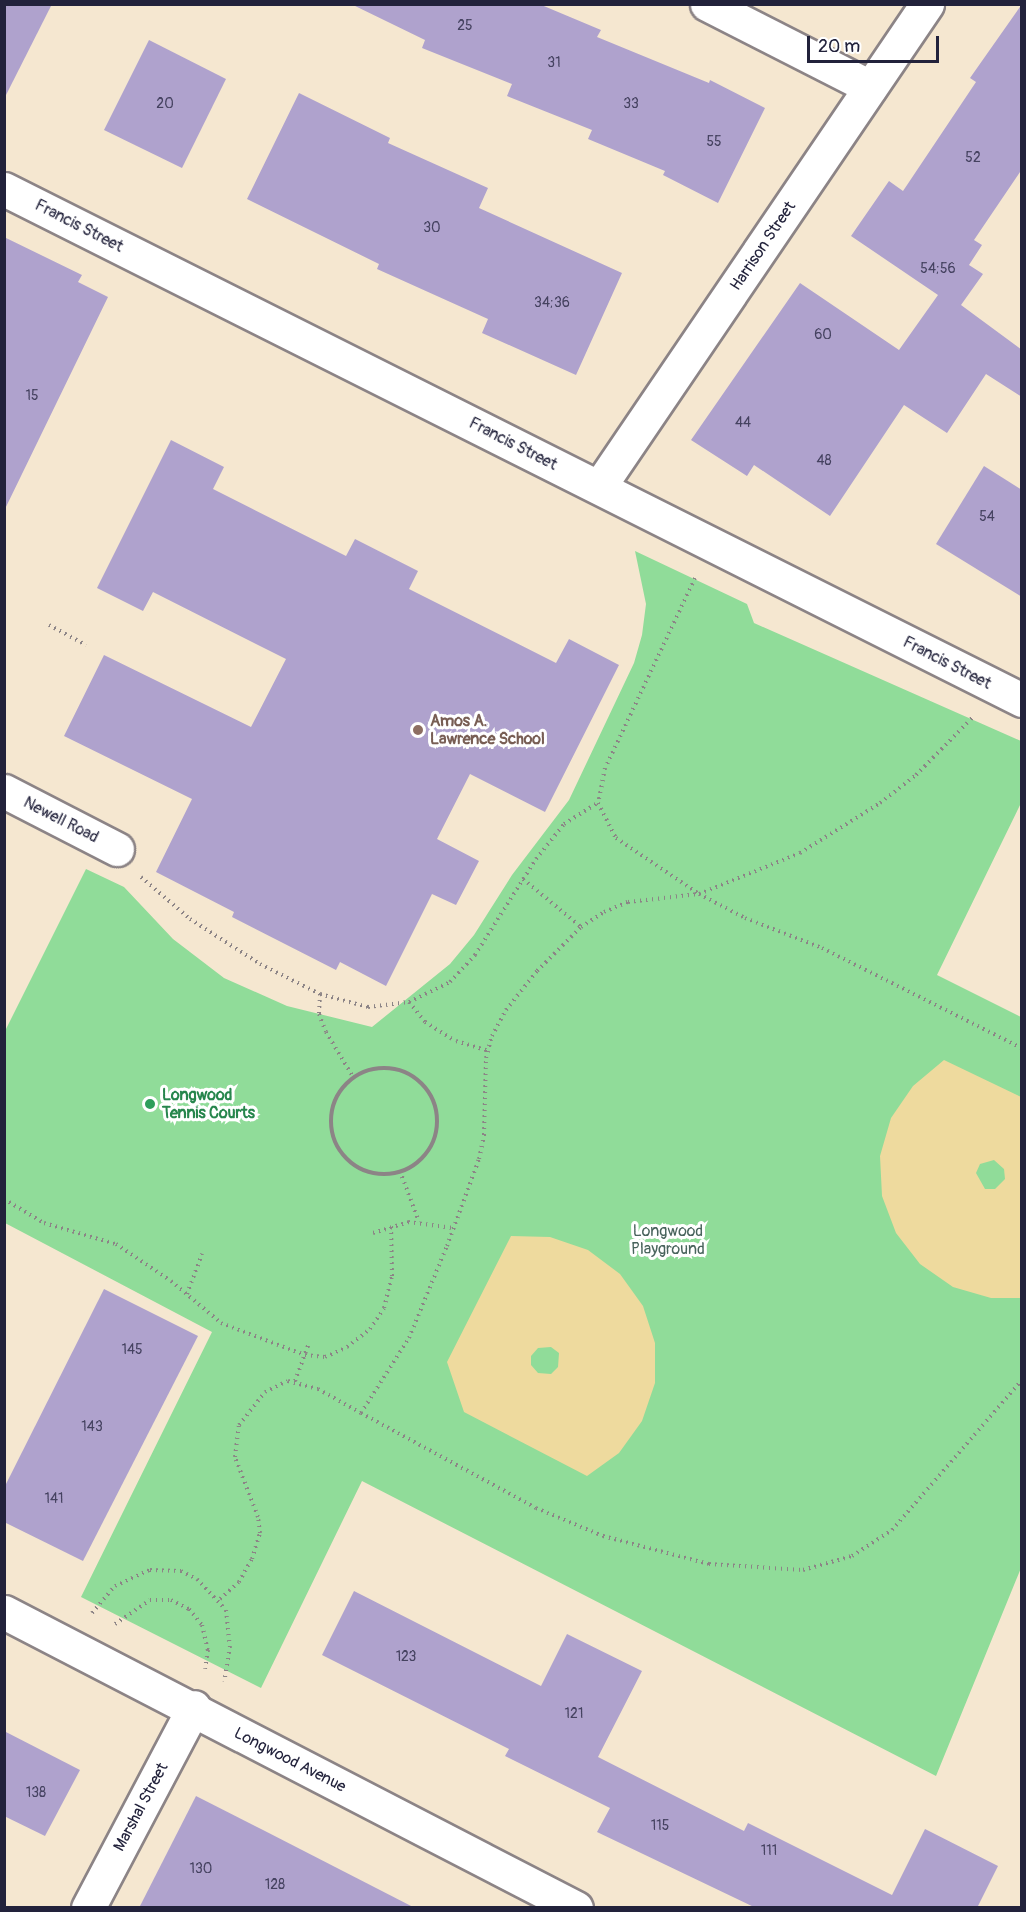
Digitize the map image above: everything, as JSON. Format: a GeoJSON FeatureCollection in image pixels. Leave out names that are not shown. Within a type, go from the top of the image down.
{"type":"FeatureCollection","features":[{"type":"Feature","properties":{"kind":"street"},"geometry":{"type":"LineString","coordinates":[[707,4],[870,87]]}},
{"type":"Feature","properties":{"kind":"street","name":"Harrison Street"},"geometry":{"type":"LineString","coordinates":[[599,487],[927,4]]}},
{"type":"Feature","properties":{"kind":"street","name":"Francis Street"},"geometry":{"type":"LineString","coordinates":[[4,189],[1022,700]]}},
{"type":"Feature","properties":{"kind":"street","name":"Newell Road"},"geometry":{"type":"LineString","coordinates":[[4,791],[117,849]]}},
{"type":"Feature","properties":{"kind":"street","name":"Longwood Avenue"},"geometry":{"type":"LineString","coordinates":[[4,1612],[194,1707],[576,1908]]}},
{"type":"Feature","properties":{"kind":"street","name":"Marshal Street"},"geometry":{"type":"LineString","coordinates":[[88,1908],[194,1707]]}},
{"type":"Feature","properties":{"kind":"path"},"geometry":{"type":"LineString","coordinates":[[696,576],[605,768],[598,802],[616,838],[699,894],[745,918],[822,948],[1022,1048]]}},
{"type":"Feature","properties":{"kind":"path"},"geometry":{"type":"LineString","coordinates":[[49,625],[86,645]]}},
{"type":"Feature","properties":{"kind":"path"},"geometry":{"type":"LineString","coordinates":[[361,1413],[409,1338],[454,1228],[481,1151],[488,1051],[506,1010],[537,971],[581,927],[628,902],[699,894],[800,853],[880,803],[916,775],[972,717]]}},
{"type":"Feature","properties":{"kind":"path"},"geometry":{"type":"LineString","coordinates":[[117,849],[148,886],[190,919],[260,964],[320,994],[368,1007],[409,1002],[450,982],[475,955],[523,879],[564,824],[598,802]]}},
{"type":"Feature","properties":{"kind":"path"},"geometry":{"type":"LineString","coordinates":[[523,879],[581,927]]}},
{"type":"Feature","properties":{"kind":"path"},"geometry":{"type":"LineString","coordinates":[[320,994],[319,1014],[326,1032],[353,1077]]}},
{"type":"Feature","properties":{"kind":"path"},"geometry":{"type":"LineString","coordinates":[[409,1002],[425,1022],[456,1041],[488,1051]]}},
{"type":"Feature","properties":{"kind":"path"},"geometry":{"type":"LineString","coordinates":[[375,1068],[396,1068],[421,1081],[433,1098],[438,1118],[435,1139],[419,1162],[400,1172],[379,1174],[359,1168],[336,1143],[330,1123],[332,1109],[340,1090],[353,1077],[375,1068]]}},
{"type":"Feature","properties":{"kind":"path"},"geometry":{"type":"LineString","coordinates":[[400,1172],[419,1222]]}},
{"type":"Feature","properties":{"kind":"path"},"geometry":{"type":"LineString","coordinates":[[4,1198],[44,1222],[116,1244],[187,1294],[221,1323],[305,1355],[325,1357],[347,1347],[370,1329],[384,1308],[392,1276],[391,1226]]}},
{"type":"Feature","properties":{"kind":"path"},"geometry":{"type":"LineString","coordinates":[[373,1233],[391,1226],[419,1222],[454,1228]]}},
{"type":"Feature","properties":{"kind":"path"},"geometry":{"type":"LineString","coordinates":[[187,1294],[202,1254]]}},
{"type":"Feature","properties":{"kind":"path"},"geometry":{"type":"LineString","coordinates":[[295,1381],[309,1342]]}},
{"type":"Feature","properties":{"kind":"path"},"geometry":{"type":"LineString","coordinates":[[220,1599],[239,1582],[260,1533],[258,1517],[235,1457],[239,1425],[265,1392],[280,1383],[295,1381],[361,1413],[536,1508],[603,1536],[710,1564],[803,1570],[852,1556],[892,1530],[1022,1380]]}},
{"type":"Feature","properties":{"kind":"path"},"geometry":{"type":"LineString","coordinates":[[99,1603],[115,1586],[135,1576],[166,1569],[197,1579],[220,1599],[229,1623],[230,1646],[223,1685]]}},
{"type":"Feature","properties":{"kind":"path"},"geometry":{"type":"LineString","coordinates":[[110,1628],[129,1611],[150,1600],[171,1600],[189,1609],[202,1626],[206,1642],[204,1675]]}},
{"type":"Feature","properties":{"kind":"green space","name":"Longwood Playground"},"geometry":{"type":"Polygon","coordinates":[[[635,551],[747,604],[754,623],[1021,741],[1021,803],[937,975],[1021,1017],[1021,1568],[936,1776],[362,1481],[261,1688],[81,1597],[212,1332],[5,1223],[4,1033],[86,869],[124,887],[173,939],[224,978],[287,1006],[372,1027],[450,964],[474,935],[512,875],[569,800],[634,663],[642,635],[646,604],[635,551]]]}},
{"type":"Feature","properties":{"kind":"sand"},"geometry":{"type":"Polygon","coordinates":[[[944,1060],[1021,1097],[1021,1298],[991,1298],[953,1287],[920,1264],[896,1233],[882,1196],[880,1156],[891,1118],[913,1086],[944,1060]],[[994,1160],[980,1164],[976,1173],[985,1189],[995,1189],[1005,1179],[1004,1169],[994,1160]]]}},
{"type":"Feature","properties":{"kind":"sand"},"geometry":{"type":"Polygon","coordinates":[[[511,1236],[550,1237],[588,1250],[620,1274],[643,1306],[655,1343],[655,1383],[642,1421],[619,1453],[587,1476],[464,1412],[447,1362],[511,1236]],[[551,1347],[538,1348],[531,1356],[531,1365],[538,1373],[551,1374],[558,1367],[559,1353],[551,1347]]]}},
{"type":"Feature","properties":{"kind":"building"},"geometry":{"type":"Polygon","coordinates":[[[4,4],[52,4],[4,99],[4,4]]]}},
{"type":"Feature","properties":{"kind":"building"},"geometry":{"type":"Polygon","coordinates":[[[351,4],[539,4],[601,30],[597,37],[709,83],[710,80],[765,108],[718,203],[663,175],[665,171],[588,139],[592,130],[507,96],[512,84],[422,48],[425,40],[351,4]]]}},
{"type":"Feature","properties":{"kind":"building"},"geometry":{"type":"Polygon","coordinates":[[[1022,4],[1022,169],[974,240],[982,245],[969,265],[983,274],[961,305],[1022,350],[1022,397],[986,374],[947,433],[904,405],[830,516],[754,465],[747,476],[691,440],[800,283],[899,350],[938,295],[851,236],[889,181],[903,191],[976,82],[970,78],[1022,4]]]}},
{"type":"Feature","properties":{"kind":"building"},"geometry":{"type":"Polygon","coordinates":[[[149,40],[226,79],[182,168],[104,130],[149,40]]]}},
{"type":"Feature","properties":{"kind":"building"},"geometry":{"type":"Polygon","coordinates":[[[299,93],[390,138],[388,143],[488,188],[479,208],[622,273],[576,375],[482,333],[488,319],[377,269],[379,264],[247,199],[299,93]]]}},
{"type":"Feature","properties":{"kind":"building"},"geometry":{"type":"Polygon","coordinates":[[[4,237],[82,275],[78,282],[108,297],[4,511],[4,237]]]}},
{"type":"Feature","properties":{"kind":"building","name":"Amos A. Lawrence School"},"geometry":{"type":"Polygon","coordinates":[[[171,440],[224,467],[213,489],[346,556],[355,539],[418,571],[409,589],[556,663],[569,639],[619,665],[545,812],[470,774],[437,839],[479,861],[456,905],[432,894],[386,986],[340,962],[336,970],[232,917],[234,912],[156,872],[192,799],[64,736],[104,655],[251,727],[286,659],[153,592],[143,611],[97,588],[171,440]]]}},
{"type":"Feature","properties":{"kind":"building"},"geometry":{"type":"Polygon","coordinates":[[[984,466],[1022,490],[1022,597],[936,544],[984,466]]]}},
{"type":"Feature","properties":{"kind":"building"},"geometry":{"type":"Polygon","coordinates":[[[104,1289],[198,1336],[83,1561],[4,1522],[4,1488],[104,1289]]]}},
{"type":"Feature","properties":{"kind":"building"},"geometry":{"type":"Polygon","coordinates":[[[354,1591],[541,1686],[567,1634],[642,1671],[598,1757],[744,1831],[748,1823],[892,1895],[925,1829],[998,1866],[977,1908],[756,1908],[597,1832],[610,1808],[505,1756],[509,1749],[322,1655],[354,1591]]]}},
{"type":"Feature","properties":{"kind":"building"},"geometry":{"type":"Polygon","coordinates":[[[4,1731],[80,1770],[45,1836],[4,1816],[4,1731]]]}},
{"type":"Feature","properties":{"kind":"building"},"geometry":{"type":"Polygon","coordinates":[[[196,1796],[263,1830],[415,1908],[139,1908],[196,1796]]]}},
{"type":"Feature","properties":{"kind":"place","name":"Amos A. Lawrence School"},"geometry":{"type":"Point","coordinates":[418,730]}},
{"type":"Feature","properties":{"kind":"place","name":"Longwood Tennis Courts"},"geometry":{"type":"Point","coordinates":[150,1104]}}]}
